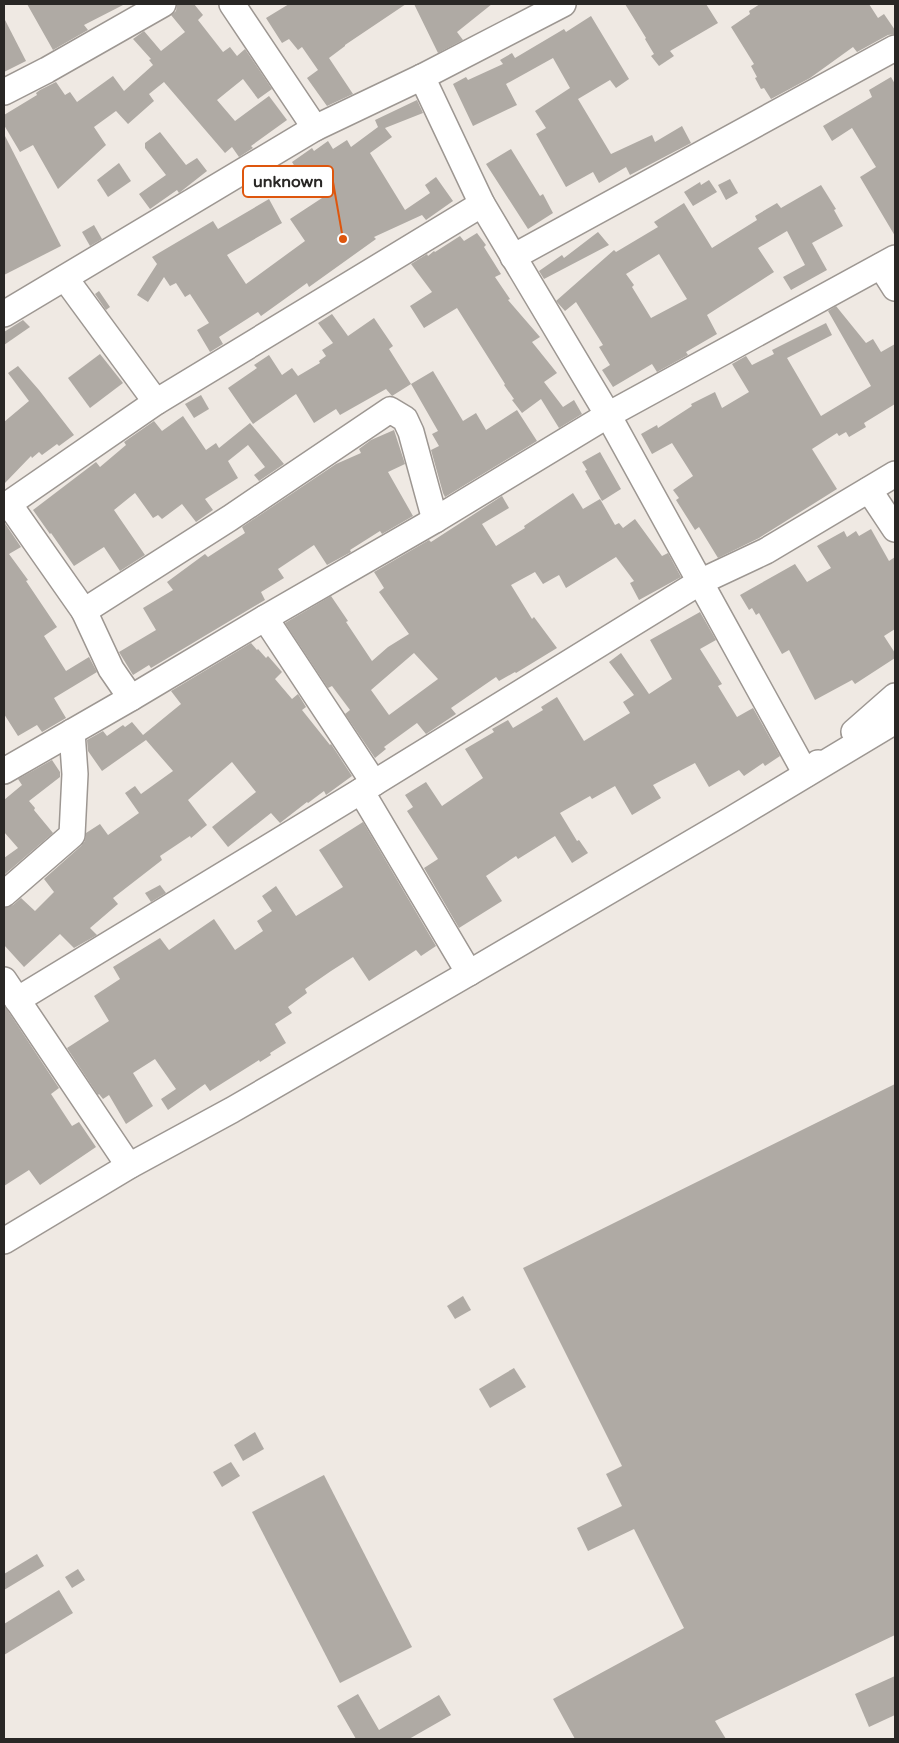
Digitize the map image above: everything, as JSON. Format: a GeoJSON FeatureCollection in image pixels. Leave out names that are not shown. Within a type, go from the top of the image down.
{"type":"FeatureCollection","features":[{"type":"Feature","properties":{"kind":"street"},"geometry":{"type":"LineString","coordinates":[[4,92],[47,70],[163,4]]}},
{"type":"Feature","properties":{"kind":"street"},"geometry":{"type":"LineString","coordinates":[[232,4],[315,128]]}},
{"type":"Feature","properties":{"kind":"street"},"geometry":{"type":"LineString","coordinates":[[4,314],[315,128],[422,77],[563,4]]}},
{"type":"Feature","properties":{"kind":"street"},"geometry":{"type":"LineString","coordinates":[[513,257],[895,48]]}},
{"type":"Feature","properties":{"kind":"street"},"geometry":{"type":"LineString","coordinates":[[422,77],[482,204],[608,415],[806,774]]}},
{"type":"Feature","properties":{"kind":"street"},"geometry":{"type":"LineString","coordinates":[[131,698],[111,669],[84,611],[7,506],[156,402],[482,204]]}},
{"type":"Feature","properties":{"kind":"street"},"geometry":{"type":"LineString","coordinates":[[7,761],[72,732],[434,520],[608,415],[888,262],[895,288]]}},
{"type":"Feature","properties":{"kind":"street"},"geometry":{"type":"LineString","coordinates":[[65,278],[156,402]]}},
{"type":"Feature","properties":{"kind":"street"},"geometry":{"type":"LineString","coordinates":[[84,611],[230,518],[390,410],[405,419],[411,432],[434,520]]}},
{"type":"Feature","properties":{"kind":"street"},"geometry":{"type":"LineString","coordinates":[[129,1166],[10,990],[368,787],[700,582],[766,551],[895,474]]}},
{"type":"Feature","properties":{"kind":"street"},"geometry":{"type":"LineString","coordinates":[[869,490],[895,529]]}},
{"type":"Feature","properties":{"kind":"street"},"geometry":{"type":"LineString","coordinates":[[265,618],[368,787],[469,973]]}},
{"type":"Feature","properties":{"kind":"street"},"geometry":{"type":"LineString","coordinates":[[806,774],[895,696]]}},
{"type":"Feature","properties":{"kind":"street"},"geometry":{"type":"LineString","coordinates":[[4,1241],[129,1166],[232,1110],[732,820],[895,721]]}},
{"type":"Feature","properties":{"kind":"street"},"geometry":{"type":"LineString","coordinates":[[4,894],[72,835],[75,774],[72,732]]}},
{"type":"Feature","properties":{"kind":"building"},"geometry":{"type":"Polygon","coordinates":[[[27,4],[125,4],[84,25],[88,30],[53,50],[27,4]]]}},
{"type":"Feature","properties":{"kind":"building"},"geometry":{"type":"Polygon","coordinates":[[[177,4],[194,4],[203,15],[198,20],[223,52],[230,47],[237,56],[245,49],[272,89],[258,99],[243,79],[217,100],[235,121],[269,96],[287,120],[239,157],[232,147],[225,153],[164,82],[149,94],[154,101],[128,124],[116,111],[94,127],[106,145],[58,189],[33,145],[20,152],[4,125],[4,115],[37,95],[36,93],[40,90],[56,82],[65,95],[70,92],[77,102],[113,76],[124,91],[153,65],[149,60],[151,59],[133,39],[144,31],[161,51],[185,32],[171,15],[176,11],[177,4]]]}},
{"type":"Feature","properties":{"kind":"building"},"geometry":{"type":"Polygon","coordinates":[[[289,4],[406,4],[329,58],[353,94],[327,106],[307,78],[318,70],[302,47],[298,50],[289,39],[282,43],[266,18],[289,4]]]}},
{"type":"Feature","properties":{"kind":"building"},"geometry":{"type":"Polygon","coordinates":[[[414,4],[492,4],[457,32],[463,40],[438,53],[414,4]]]}},
{"type":"Feature","properties":{"kind":"building"},"geometry":{"type":"Polygon","coordinates":[[[625,4],[706,4],[718,23],[670,51],[674,56],[659,66],[651,56],[654,54],[646,38],[625,4]]]}},
{"type":"Feature","properties":{"kind":"building"},"geometry":{"type":"Polygon","coordinates":[[[760,4],[869,4],[878,18],[884,14],[895,30],[895,34],[888,35],[857,52],[853,47],[810,78],[771,99],[764,88],[761,89],[751,66],[754,64],[731,27],[750,14],[749,11],[760,4]]]}},
{"type":"Feature","properties":{"kind":"building"},"geometry":{"type":"Polygon","coordinates":[[[591,16],[629,79],[616,88],[610,80],[578,99],[611,154],[652,135],[655,142],[682,126],[691,143],[630,175],[626,167],[599,183],[593,172],[566,187],[536,134],[546,128],[535,111],[570,88],[553,58],[506,84],[517,105],[473,126],[453,84],[466,77],[468,80],[503,64],[500,60],[512,53],[515,58],[564,29],[566,32],[591,16]]]}},
{"type":"Feature","properties":{"kind":"building"},"geometry":{"type":"Polygon","coordinates":[[[4,18],[26,61],[4,72],[4,18]]]}},
{"type":"Feature","properties":{"kind":"building"},"geometry":{"type":"Polygon","coordinates":[[[891,77],[895,84],[895,236],[860,177],[876,167],[852,128],[832,141],[823,126],[872,97],[869,90],[891,77]]]}},
{"type":"Feature","properties":{"kind":"building"},"geometry":{"type":"Polygon","coordinates":[[[417,100],[423,113],[385,128],[392,137],[370,153],[405,210],[430,193],[425,185],[436,177],[453,201],[426,220],[422,215],[374,237],[376,239],[309,287],[307,283],[261,316],[258,312],[219,337],[223,344],[210,352],[197,330],[209,323],[190,294],[185,297],[176,283],[170,286],[164,277],[148,302],[137,295],[157,264],[152,257],[213,221],[218,229],[269,199],[282,223],[227,255],[246,284],[305,241],[290,219],[322,198],[304,172],[300,175],[292,162],[312,148],[314,151],[328,141],[333,149],[347,140],[351,147],[378,127],[375,120],[417,100]]]}},
{"type":"Feature","properties":{"kind":"building"},"geometry":{"type":"Polygon","coordinates":[[[160,132],[186,165],[197,158],[207,171],[179,193],[177,190],[150,209],[139,194],[166,175],[145,148],[145,143],[160,132]]]}},
{"type":"Feature","properties":{"kind":"building"},"geometry":{"type":"Polygon","coordinates":[[[4,134],[61,246],[4,275],[4,134]]]}},
{"type":"Feature","properties":{"kind":"building"},"geometry":{"type":"Polygon","coordinates":[[[511,149],[540,196],[543,194],[553,213],[528,229],[486,164],[511,149]]]}},
{"type":"Feature","properties":{"kind":"building"},"geometry":{"type":"Polygon","coordinates":[[[119,163],[131,181],[108,197],[97,180],[119,163]]]}},
{"type":"Feature","properties":{"kind":"building"},"geometry":{"type":"Polygon","coordinates":[[[730,179],[738,193],[726,200],[718,185],[730,179]]]}},
{"type":"Feature","properties":{"kind":"building"},"geometry":{"type":"Polygon","coordinates":[[[709,180],[717,192],[693,206],[684,192],[700,182],[701,185],[709,180]]]}},
{"type":"Feature","properties":{"kind":"building"},"geometry":{"type":"Polygon","coordinates":[[[821,185],[836,209],[834,210],[843,226],[812,243],[827,270],[791,290],[783,277],[805,265],[787,231],[758,248],[774,272],[707,315],[717,334],[686,352],[688,355],[657,372],[652,364],[613,387],[602,370],[610,365],[599,347],[603,345],[576,302],[565,311],[556,301],[614,250],[616,252],[658,227],[654,222],[684,203],[712,248],[757,220],[755,216],[777,203],[781,208],[821,185]],[[659,254],[626,274],[634,285],[632,287],[651,318],[687,299],[659,254]]]}},
{"type":"Feature","properties":{"kind":"building"},"geometry":{"type":"Polygon","coordinates":[[[94,225],[102,239],[90,246],[82,232],[94,225]]]}},
{"type":"Feature","properties":{"kind":"building"},"geometry":{"type":"Polygon","coordinates":[[[598,232],[609,245],[544,279],[539,271],[562,255],[564,258],[598,232]]]}},
{"type":"Feature","properties":{"kind":"building"},"geometry":{"type":"Polygon","coordinates":[[[477,233],[486,245],[484,247],[501,274],[495,277],[510,299],[508,300],[540,337],[532,342],[557,373],[544,382],[563,407],[574,400],[582,414],[559,428],[541,399],[522,413],[512,400],[514,399],[457,308],[424,328],[410,306],[432,292],[411,264],[460,236],[464,241],[477,233]]]}},
{"type":"Feature","properties":{"kind":"building"},"geometry":{"type":"Polygon","coordinates":[[[99,291],[110,307],[106,310],[95,294],[99,291]]]}},
{"type":"Feature","properties":{"kind":"building"},"geometry":{"type":"Polygon","coordinates":[[[836,306],[866,343],[873,339],[881,352],[895,344],[895,404],[864,423],[866,427],[849,437],[846,432],[839,436],[837,433],[812,449],[837,489],[759,538],[718,558],[699,527],[695,530],[676,500],[679,498],[673,490],[693,476],[672,443],[652,454],[641,434],[657,425],[658,428],[692,406],[691,404],[715,392],[722,408],[749,392],[732,364],[746,356],[752,365],[774,354],[772,350],[826,323],[832,335],[787,358],[821,416],[871,386],[828,311],[836,306]]]}},
{"type":"Feature","properties":{"kind":"building"},"geometry":{"type":"Polygon","coordinates":[[[332,314],[348,336],[374,318],[393,346],[389,349],[411,384],[392,396],[386,389],[340,415],[336,409],[314,423],[296,394],[253,424],[228,388],[257,368],[254,365],[269,355],[282,375],[292,368],[298,376],[320,363],[319,361],[326,356],[322,350],[333,343],[318,323],[332,314]]]}},
{"type":"Feature","properties":{"kind":"building"},"geometry":{"type":"Polygon","coordinates":[[[23,320],[30,327],[4,345],[4,332],[23,320]]]}},
{"type":"Feature","properties":{"kind":"building"},"geometry":{"type":"Polygon","coordinates":[[[100,354],[123,383],[90,408],[68,378],[100,354]]]}},
{"type":"Feature","properties":{"kind":"building"},"geometry":{"type":"Polygon","coordinates":[[[18,366],[74,435],[42,455],[39,452],[32,458],[31,456],[4,484],[4,422],[29,401],[8,373],[18,366]]]}},
{"type":"Feature","properties":{"kind":"building"},"geometry":{"type":"Polygon","coordinates":[[[433,371],[463,421],[476,413],[486,430],[517,410],[537,441],[445,497],[431,450],[439,446],[432,434],[438,431],[411,384],[433,371]]]}},
{"type":"Feature","properties":{"kind":"building"},"geometry":{"type":"Polygon","coordinates":[[[201,395],[209,409],[194,418],[185,404],[201,395]]]}},
{"type":"Feature","properties":{"kind":"building"},"geometry":{"type":"Polygon","coordinates":[[[183,416],[206,450],[216,443],[219,448],[250,423],[284,464],[259,481],[254,475],[265,467],[248,445],[228,461],[238,478],[205,499],[213,510],[196,522],[182,504],[162,519],[158,515],[153,518],[135,493],[114,510],[145,555],[120,571],[104,547],[74,566],[33,510],[96,462],[100,467],[126,445],[124,442],[154,421],[162,431],[183,416]]]}},
{"type":"Feature","properties":{"kind":"building"},"geometry":{"type":"Polygon","coordinates":[[[394,430],[405,464],[388,472],[413,516],[382,534],[380,531],[350,550],[351,552],[327,565],[314,545],[278,569],[284,578],[261,592],[265,600],[151,668],[149,665],[133,675],[119,652],[156,630],[143,608],[173,590],[167,582],[205,554],[208,557],[245,533],[242,527],[336,464],[361,453],[359,449],[371,440],[394,430]]]}},
{"type":"Feature","properties":{"kind":"building"},"geometry":{"type":"Polygon","coordinates":[[[600,452],[621,489],[602,501],[582,462],[600,452]]]}},
{"type":"Feature","properties":{"kind":"building"},"geometry":{"type":"Polygon","coordinates":[[[573,493],[583,509],[600,499],[615,525],[619,523],[623,528],[635,519],[662,556],[668,553],[681,577],[639,600],[630,583],[634,581],[616,557],[566,588],[559,575],[543,584],[535,572],[511,585],[532,619],[534,617],[557,648],[516,673],[499,681],[496,677],[451,708],[456,714],[426,734],[417,723],[384,747],[386,749],[375,758],[345,714],[350,710],[332,686],[328,688],[285,623],[331,596],[372,661],[388,647],[409,634],[379,592],[384,588],[374,572],[429,540],[431,542],[502,496],[509,508],[482,524],[496,546],[525,528],[524,526],[573,493]],[[414,653],[371,690],[389,715],[438,679],[414,653]]]}},
{"type":"Feature","properties":{"kind":"building"},"geometry":{"type":"Polygon","coordinates":[[[4,522],[21,547],[9,554],[28,580],[26,581],[57,627],[44,636],[66,671],[89,657],[97,672],[54,698],[66,718],[42,732],[37,725],[18,736],[4,714],[4,522]]]}},
{"type":"Feature","properties":{"kind":"building"},"geometry":{"type":"Polygon","coordinates":[[[871,529],[889,561],[895,557],[895,629],[884,636],[895,653],[895,658],[855,684],[852,680],[815,700],[789,650],[782,654],[759,613],[756,615],[752,608],[749,610],[740,595],[795,564],[807,582],[831,568],[817,546],[844,531],[847,537],[856,531],[859,536],[871,529]]]}},
{"type":"Feature","properties":{"kind":"building"},"geometry":{"type":"Polygon","coordinates":[[[700,612],[716,640],[700,649],[722,684],[718,686],[737,717],[753,708],[780,756],[765,766],[763,763],[744,776],[739,770],[709,787],[695,763],[653,785],[661,798],[632,815],[615,786],[592,799],[590,796],[560,813],[577,841],[579,840],[588,853],[572,863],[555,836],[518,859],[516,856],[486,876],[502,901],[459,928],[424,868],[438,859],[407,811],[413,807],[405,795],[426,782],[442,806],[483,778],[465,749],[494,732],[492,729],[508,720],[513,728],[543,710],[541,707],[557,697],[584,741],[630,713],[623,702],[634,695],[609,662],[621,653],[649,694],[672,679],[650,640],[700,612]]]}},
{"type":"Feature","properties":{"kind":"building"},"geometry":{"type":"Polygon","coordinates":[[[251,643],[266,658],[268,656],[282,672],[275,679],[292,699],[298,694],[306,707],[302,710],[331,744],[352,776],[326,795],[324,791],[307,802],[280,823],[271,813],[228,847],[212,827],[256,792],[232,762],[188,800],[207,825],[191,838],[190,836],[160,856],[162,860],[113,898],[118,904],[90,928],[97,935],[74,948],[60,934],[24,967],[4,945],[4,908],[13,905],[21,898],[35,911],[54,892],[44,879],[81,846],[85,841],[86,833],[100,824],[108,835],[139,813],[125,793],[135,786],[141,794],[173,771],[146,740],[102,771],[88,751],[87,740],[103,731],[107,736],[123,725],[125,727],[132,722],[143,735],[181,704],[171,691],[251,643]]]}},
{"type":"Feature","properties":{"kind":"building"},"geometry":{"type":"Polygon","coordinates":[[[52,760],[60,772],[60,777],[29,801],[53,833],[4,875],[4,858],[18,848],[4,832],[4,800],[22,785],[18,779],[52,760]]]}},
{"type":"Feature","properties":{"kind":"building"},"geometry":{"type":"Polygon","coordinates":[[[363,822],[436,946],[421,956],[416,950],[369,981],[353,957],[305,989],[307,993],[288,1007],[292,1013],[275,1024],[286,1043],[260,1062],[259,1060],[210,1091],[205,1084],[168,1110],[161,1099],[176,1089],[155,1059],[133,1073],[153,1106],[126,1124],[109,1095],[103,1099],[98,1095],[67,1048],[109,1021],[94,996],[120,979],[113,967],[160,938],[169,950],[214,919],[235,950],[263,931],[257,921],[272,911],[262,896],[276,886],[296,916],[343,887],[319,850],[363,822]]]}},
{"type":"Feature","properties":{"kind":"building"},"geometry":{"type":"Polygon","coordinates":[[[160,885],[166,893],[151,902],[145,893],[160,885]]]}},
{"type":"Feature","properties":{"kind":"building"},"geometry":{"type":"Polygon","coordinates":[[[4,1005],[59,1088],[51,1094],[72,1126],[79,1122],[96,1147],[40,1185],[29,1170],[4,1186],[4,1005]]]}},
{"type":"Feature","properties":{"kind":"building"},"geometry":{"type":"Polygon","coordinates":[[[895,1084],[895,1635],[715,1721],[726,1739],[575,1739],[553,1699],[684,1628],[634,1529],[588,1551],[577,1528],[622,1506],[606,1474],[622,1466],[523,1268],[895,1084]]]}},
{"type":"Feature","properties":{"kind":"building"},"geometry":{"type":"Polygon","coordinates":[[[463,1296],[471,1310],[455,1319],[447,1306],[463,1296]]]}},
{"type":"Feature","properties":{"kind":"building"},"geometry":{"type":"Polygon","coordinates":[[[514,1368],[526,1387],[490,1408],[479,1389],[514,1368]]]}},
{"type":"Feature","properties":{"kind":"building"},"geometry":{"type":"Polygon","coordinates":[[[255,1432],[264,1449],[243,1461],[234,1445],[255,1432]]]}},
{"type":"Feature","properties":{"kind":"building"},"geometry":{"type":"Polygon","coordinates":[[[231,1462],[240,1476],[222,1487],[213,1472],[231,1462]]]}},
{"type":"Feature","properties":{"kind":"building"},"geometry":{"type":"Polygon","coordinates":[[[324,1475],[412,1647],[340,1683],[252,1512],[324,1475]]]}},
{"type":"Feature","properties":{"kind":"building"},"geometry":{"type":"Polygon","coordinates":[[[37,1554],[44,1566],[4,1590],[4,1574],[37,1554]]]}},
{"type":"Feature","properties":{"kind":"building"},"geometry":{"type":"Polygon","coordinates":[[[78,1569],[85,1580],[72,1588],[65,1577],[78,1569]]]}},
{"type":"Feature","properties":{"kind":"building"},"geometry":{"type":"Polygon","coordinates":[[[59,1590],[73,1613],[4,1655],[4,1624],[59,1590]]]}},
{"type":"Feature","properties":{"kind":"building"},"geometry":{"type":"Polygon","coordinates":[[[895,1676],[895,1715],[869,1727],[855,1694],[895,1676]]]}},
{"type":"Feature","properties":{"kind":"building"},"geometry":{"type":"Polygon","coordinates":[[[358,1694],[379,1730],[439,1695],[451,1715],[409,1739],[356,1739],[337,1706],[358,1694]]]}},
{"type":"Feature","properties":{"kind":"place","name":"unknown"},"geometry":{"type":"Point","coordinates":[343,239]}}]}
